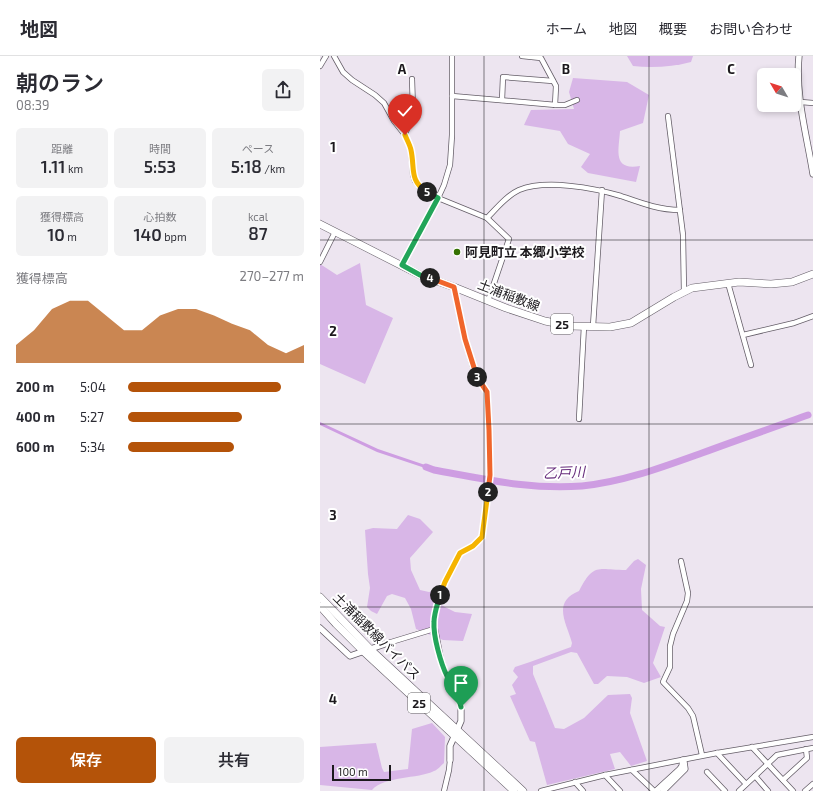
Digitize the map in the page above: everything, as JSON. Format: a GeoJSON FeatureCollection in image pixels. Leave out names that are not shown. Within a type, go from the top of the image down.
{"type":"FeatureCollection","features":[{"type":"Feature","properties":{"kind":"main road","name":"土浦稲敷線"},"geometry":{"type":"LineString","coordinates":[[320,224],[420,275],[545,321],[570,326],[610,327],[631,323],[692,288],[739,282],[770,284],[792,282],[813,274]]}},
{"type":"Feature","properties":{"kind":"main road","name":"土浦稲敷線バイパス"},"geometry":{"type":"LineString","coordinates":[[320,597],[367,650]]}},
{"type":"Feature","properties":{"kind":"main road","name":"土浦稲敷線バイパス"},"geometry":{"type":"LineString","coordinates":[[320,606],[336,624],[367,650],[514,791]]}},
{"type":"Feature","properties":{"kind":"main road","name":"土浦稲敷線バイパス"},"geometry":{"type":"LineString","coordinates":[[455,733],[523,791]]}},
{"type":"Feature","properties":{"kind":"street"},"geometry":{"type":"LineString","coordinates":[[320,66],[326,56]]}},
{"type":"Feature","properties":{"kind":"street"},"geometry":{"type":"LineString","coordinates":[[334,56],[343,72],[352,80],[375,95],[384,104],[394,121],[405,135],[411,150],[413,175],[415,181],[422,189],[438,198],[487,218],[509,239],[488,300]]}},
{"type":"Feature","properties":{"kind":"street"},"geometry":{"type":"LineString","coordinates":[[402,265],[438,198],[450,165],[452,135],[452,56]]}},
{"type":"Feature","properties":{"kind":"street"},"geometry":{"type":"LineString","coordinates":[[522,56],[541,58],[556,86],[555,105]]}},
{"type":"Feature","properties":{"kind":"street"},"geometry":{"type":"LineString","coordinates":[[797,57],[797,68]]}},
{"type":"Feature","properties":{"kind":"street"},"geometry":{"type":"LineString","coordinates":[[502,100],[503,77],[553,80]]}},
{"type":"Feature","properties":{"kind":"street"},"geometry":{"type":"LineString","coordinates":[[405,135],[413,109],[412,79]]}},
{"type":"Feature","properties":{"kind":"street"},"geometry":{"type":"LineString","coordinates":[[452,96],[555,105],[565,105],[577,100]]}},
{"type":"Feature","properties":{"kind":"street"},"geometry":{"type":"LineString","coordinates":[[813,103],[801,102],[813,174]]}},
{"type":"Feature","properties":{"kind":"street"},"geometry":{"type":"LineString","coordinates":[[668,116],[683,235],[684,292]]}},
{"type":"Feature","properties":{"kind":"street"},"geometry":{"type":"LineString","coordinates":[[487,218],[510,196],[519,190],[532,187],[568,186],[602,190],[657,208],[680,210]]}},
{"type":"Feature","properties":{"kind":"street"},"geometry":{"type":"LineString","coordinates":[[593,326],[602,190]]}},
{"type":"Feature","properties":{"kind":"street"},"geometry":{"type":"LineString","coordinates":[[320,262],[335,232]]}},
{"type":"Feature","properties":{"kind":"street"},"geometry":{"type":"LineString","coordinates":[[728,283],[751,365]]}},
{"type":"Feature","properties":{"kind":"street"},"geometry":{"type":"LineString","coordinates":[[444,791],[449,770],[450,746],[462,718],[458,697],[444,669],[434,628],[434,617],[445,582],[460,553],[473,546],[482,537],[489,484],[487,392],[475,374],[465,339],[454,287]]}},
{"type":"Feature","properties":{"kind":"street"},"geometry":{"type":"LineString","coordinates":[[743,335],[794,323],[813,316]]}},
{"type":"Feature","properties":{"kind":"street"},"geometry":{"type":"LineString","coordinates":[[579,419],[584,326]]}},
{"type":"Feature","properties":{"kind":"street"},"geometry":{"type":"LineString","coordinates":[[681,561],[688,593],[688,601],[673,634],[670,646],[670,667],[663,682],[688,708],[693,716],[702,755]]}},
{"type":"Feature","properties":{"kind":"street"},"geometry":{"type":"LineString","coordinates":[[320,628],[348,656],[351,656],[434,628]]}},
{"type":"Feature","properties":{"kind":"street"},"geometry":{"type":"LineString","coordinates":[[541,791],[605,775],[717,752],[813,737]]}},
{"type":"Feature","properties":{"kind":"street"},"geometry":{"type":"LineString","coordinates":[[752,747],[793,791]]}},
{"type":"Feature","properties":{"kind":"street"},"geometry":{"type":"LineString","coordinates":[[739,791],[777,755],[813,748]]}},
{"type":"Feature","properties":{"kind":"street"},"geometry":{"type":"LineString","coordinates":[[783,780],[807,758],[806,750]]}},
{"type":"Feature","properties":{"kind":"street"},"geometry":{"type":"LineString","coordinates":[[717,752],[746,784]]}},
{"type":"Feature","properties":{"kind":"street"},"geometry":{"type":"LineString","coordinates":[[632,770],[655,791],[680,769],[683,760]]}},
{"type":"Feature","properties":{"kind":"street"},"geometry":{"type":"LineString","coordinates":[[663,791],[685,769],[685,763],[683,760]]}},
{"type":"Feature","properties":{"kind":"street"},"geometry":{"type":"LineString","coordinates":[[707,772],[725,791]]}},
{"type":"Feature","properties":{"kind":"street"},"geometry":{"type":"LineString","coordinates":[[605,775],[620,791]]}},
{"type":"Feature","properties":{"kind":"street"},"geometry":{"type":"LineString","coordinates":[[755,776],[768,791]]}},
{"type":"Feature","properties":{"kind":"street"},"geometry":{"type":"LineString","coordinates":[[575,782],[583,791]]}},
{"type":"Feature","properties":{"kind":"street"},"geometry":{"type":"LineString","coordinates":[[805,791],[813,784]]}},
{"type":"Feature","properties":{"kind":"shaded area"},"geometry":{"type":"Polygon","coordinates":[[[627,56],[693,56],[691,62],[669,66],[647,67],[633,66],[627,56]]]}},
{"type":"Feature","properties":{"kind":"shaded area"},"geometry":{"type":"Polygon","coordinates":[[[573,78],[627,82],[649,95],[643,123],[620,131],[619,157],[621,162],[625,165],[631,167],[640,166],[636,182],[588,173],[581,167],[590,154],[568,144],[560,131],[524,125],[531,110],[574,109],[569,92],[573,78]]]}},
{"type":"Feature","properties":{"kind":"shaded area"},"geometry":{"type":"Polygon","coordinates":[[[360,263],[366,305],[393,318],[365,384],[320,364],[320,264],[337,275],[360,263]]]}},
{"type":"Feature","properties":{"kind":"shaded area"},"geometry":{"type":"Polygon","coordinates":[[[320,422],[378,449],[434,468],[434,471],[377,452],[320,425],[320,422]]]}},
{"type":"Feature","properties":{"kind":"shaded area"},"geometry":{"type":"Polygon","coordinates":[[[408,515],[420,519],[433,532],[410,558],[411,570],[420,590],[429,592],[434,591],[441,605],[455,612],[472,614],[463,641],[443,640],[416,629],[411,609],[405,598],[392,594],[387,596],[377,614],[367,607],[370,588],[365,530],[373,528],[397,529],[408,515]]]}},
{"type":"Feature","properties":{"kind":"shaded area"},"geometry":{"type":"Polygon","coordinates":[[[638,559],[646,565],[641,589],[642,610],[660,626],[665,627],[653,663],[661,677],[644,683],[627,677],[607,676],[598,684],[594,684],[577,653],[571,652],[533,666],[533,674],[555,728],[564,729],[584,718],[608,695],[630,694],[632,698],[630,713],[647,761],[631,766],[620,752],[610,754],[615,769],[547,785],[535,742],[530,741],[510,696],[516,694],[512,685],[518,677],[513,671],[515,667],[571,647],[572,643],[563,613],[563,607],[566,601],[579,591],[589,575],[593,572],[603,569],[626,570],[634,561],[638,559]]]}},
{"type":"Feature","properties":{"kind":"shaded area"},"geometry":{"type":"Polygon","coordinates":[[[432,723],[445,737],[444,763],[438,769],[427,774],[384,782],[377,785],[372,790],[320,785],[320,747],[376,743],[384,772],[408,769],[412,729],[432,723]]]}},
{"type":"Feature","properties":{"kind":"waterway","name":"乙戸川"},"geometry":{"type":"LineString","coordinates":[[426,467],[471,477],[526,485],[563,487],[597,484],[658,469],[808,415]]}},
{"type":"Feature","properties":{"kind":"place","name":"阿見町立 本郷小学校"},"geometry":{"type":"Point","coordinates":[457,252]}},
{"type":"Feature","properties":{"kind":"route"},"geometry":{"type":"LineString","coordinates":[[405,135],[411,150],[413,175],[415,181],[422,189],[438,198],[402,265],[420,275],[454,287],[465,339],[475,374],[487,392],[490,475],[482,537],[473,546],[460,553],[445,582],[434,617],[434,628],[441,659],[446,674],[457,693],[461,707]]}}]}
